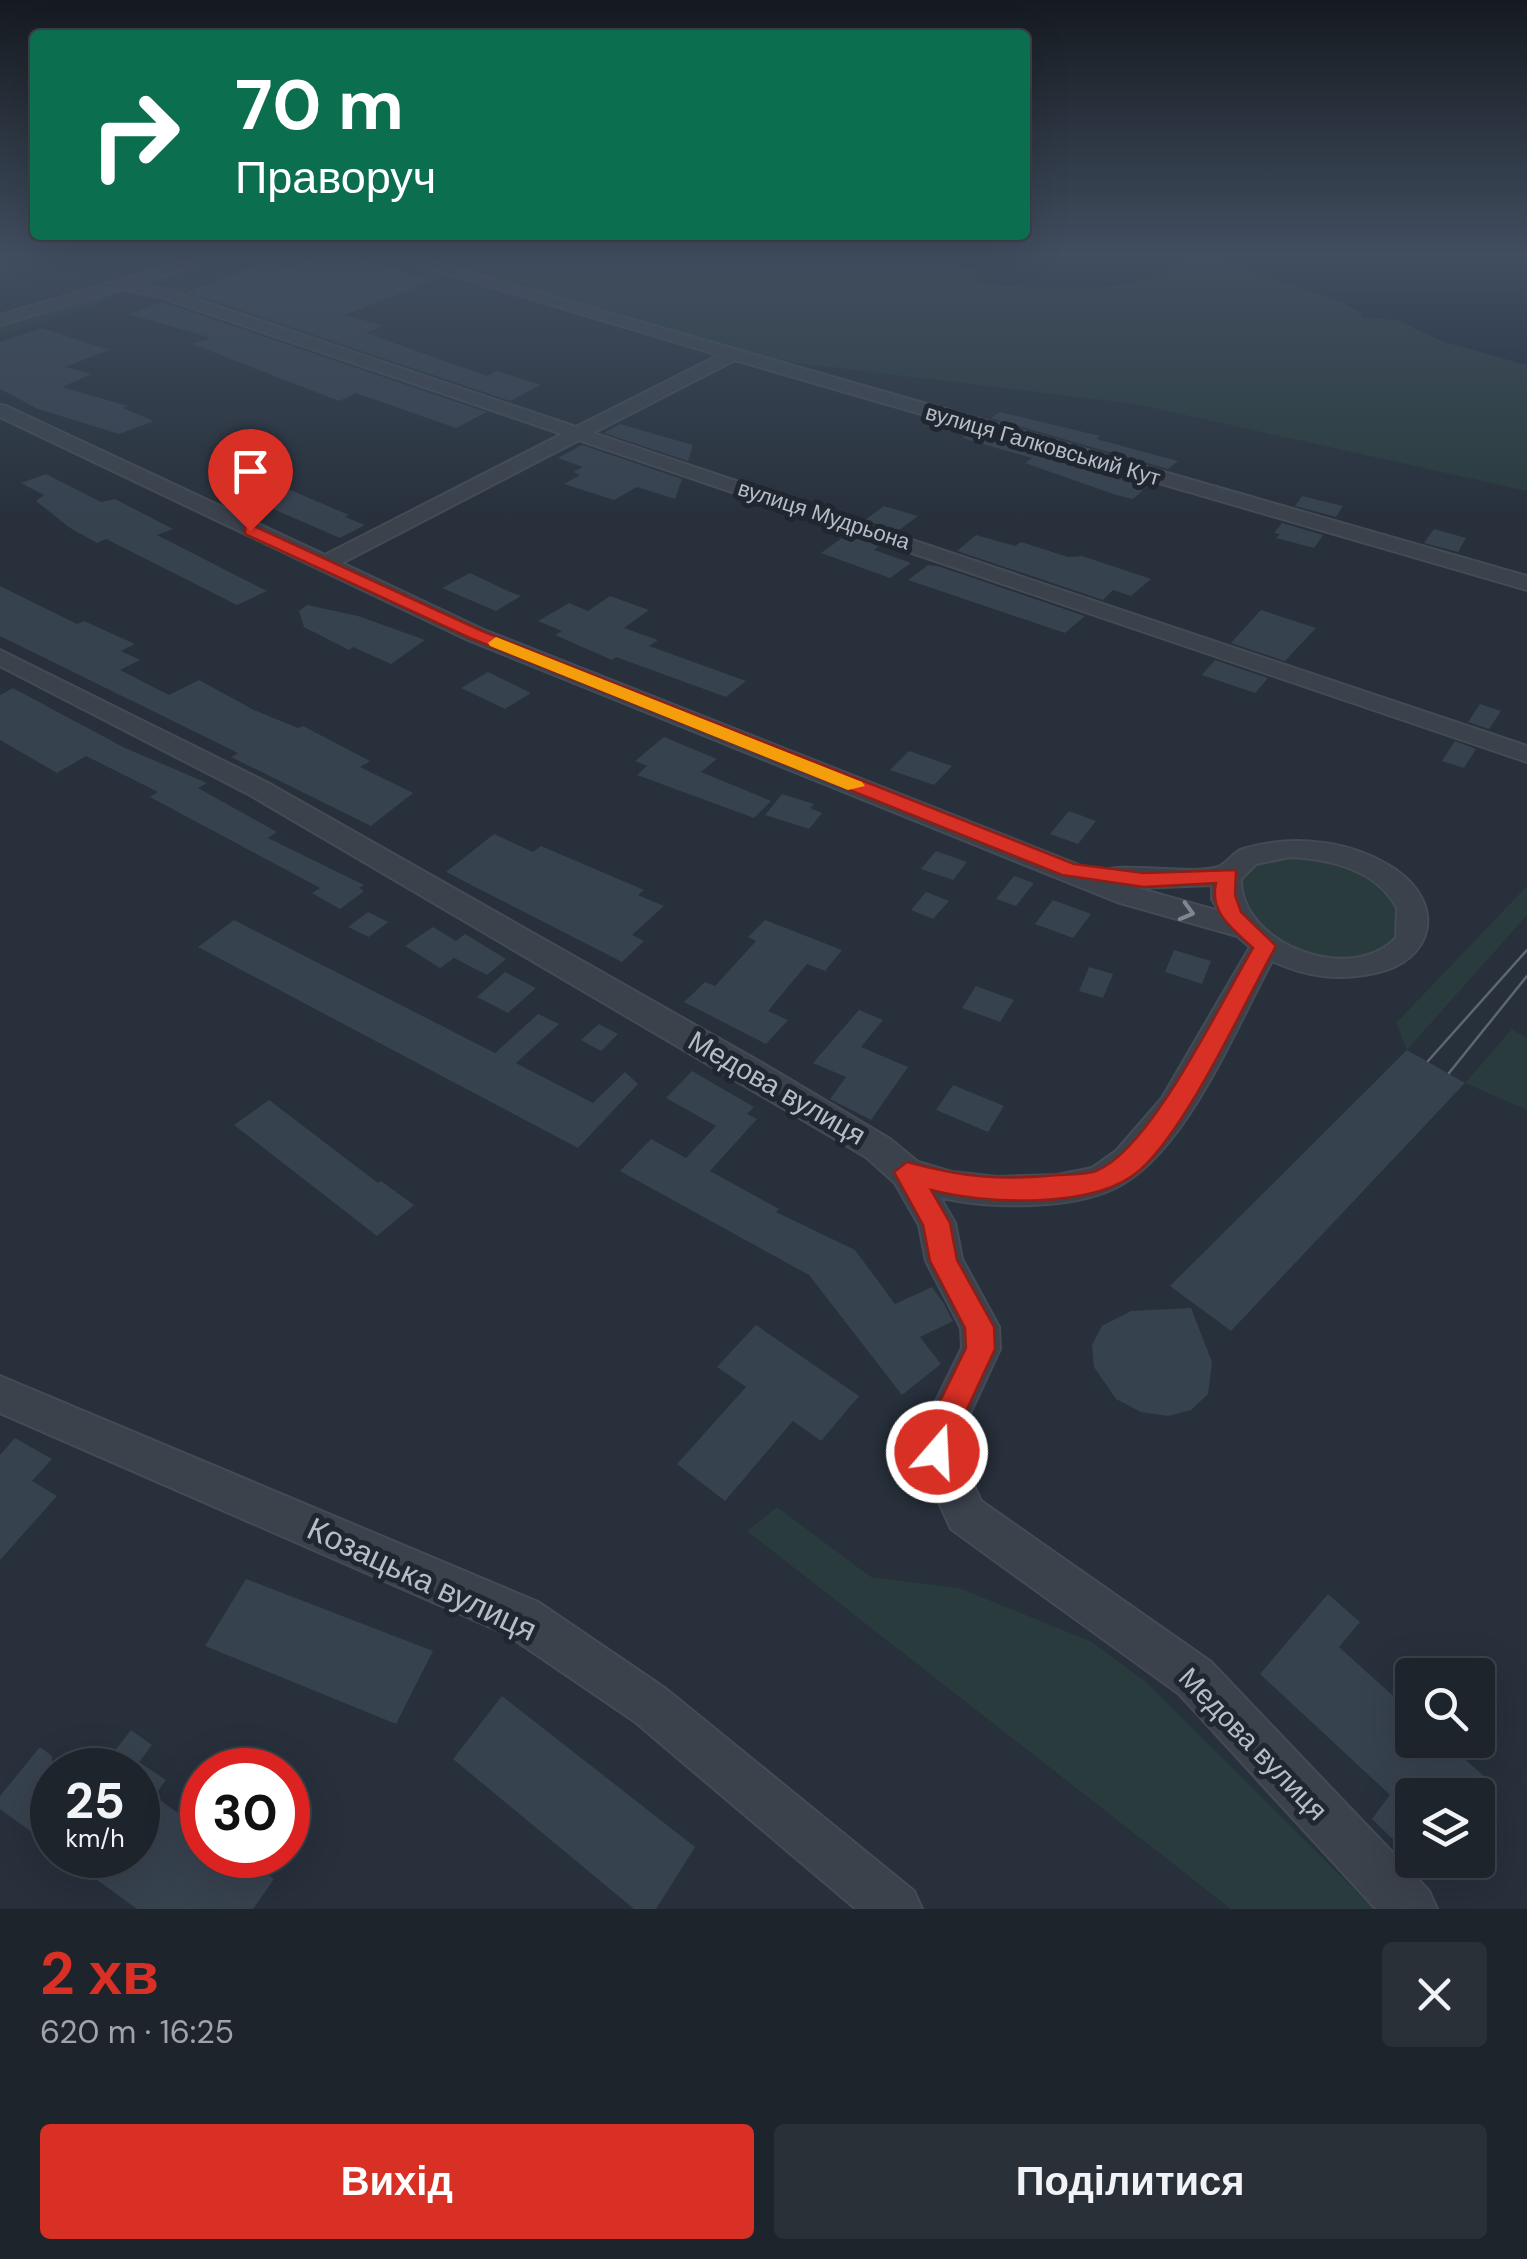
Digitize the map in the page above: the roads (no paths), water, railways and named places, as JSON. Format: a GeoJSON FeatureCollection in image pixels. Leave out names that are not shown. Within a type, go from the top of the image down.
{"type":"FeatureCollection","features":[{"type":"Feature","properties":{"kind":"street","name":"вулиця Мудрьона"},"geometry":{"type":"LineString","coordinates":[[310,343],[1527,754]]}},
{"type":"Feature","properties":{"kind":"street","name":"вулиця Галковський Кут"},"geometry":{"type":"LineString","coordinates":[[688,343],[1527,583]]}},
{"type":"Feature","properties":{"kind":"street"},"geometry":{"type":"LineString","coordinates":[[322,565],[732,356]]}},
{"type":"Feature","properties":{"kind":"street"},"geometry":{"type":"LineString","coordinates":[[0,410],[322,565],[476,634],[1127,895],[1252,936],[1324,966],[1373,965],[1405,948],[1412,934],[1412,914],[1403,896],[1383,876],[1326,852],[1298,848],[1261,852],[1244,860],[1228,875],[1224,895],[1252,936]]}},
{"type":"Feature","properties":{"kind":"street","name":"Медова вулиця"},"geometry":{"type":"LineString","coordinates":[[0,658],[258,789],[750,1072],[878,1148],[907,1172],[937,1223],[944,1261],[980,1327],[981,1349],[940,1434],[937,1452],[966,1515],[1195,1678],[1411,1909]]}},
{"type":"Feature","properties":{"kind":"street"},"geometry":{"type":"LineString","coordinates":[[1070,870],[1144,880],[1228,875]]}},
{"type":"Feature","properties":{"kind":"street"},"geometry":{"type":"LineString","coordinates":[[907,1172],[968,1189],[1018,1190],[1100,1181],[1130,1163],[1167,1118],[1252,936]]}},
{"type":"Feature","properties":{"kind":"street","name":"Козацька вулиця"},"geometry":{"type":"LineString","coordinates":[[0,1394],[522,1618],[664,1716],[896,1909]]}},
{"type":"Feature","properties":{"kind":"water"},"geometry":{"type":"Polygon","coordinates":[[[1448,343],[1527,343],[1527,365],[1448,343]]]}},
{"type":"Feature","properties":{"kind":"tram line"},"geometry":{"type":"LineString","coordinates":[[1428,1061],[1527,950]]}},
{"type":"Feature","properties":{"kind":"tram line"},"geometry":{"type":"LineString","coordinates":[[1449,1073],[1527,976]]}}]}
